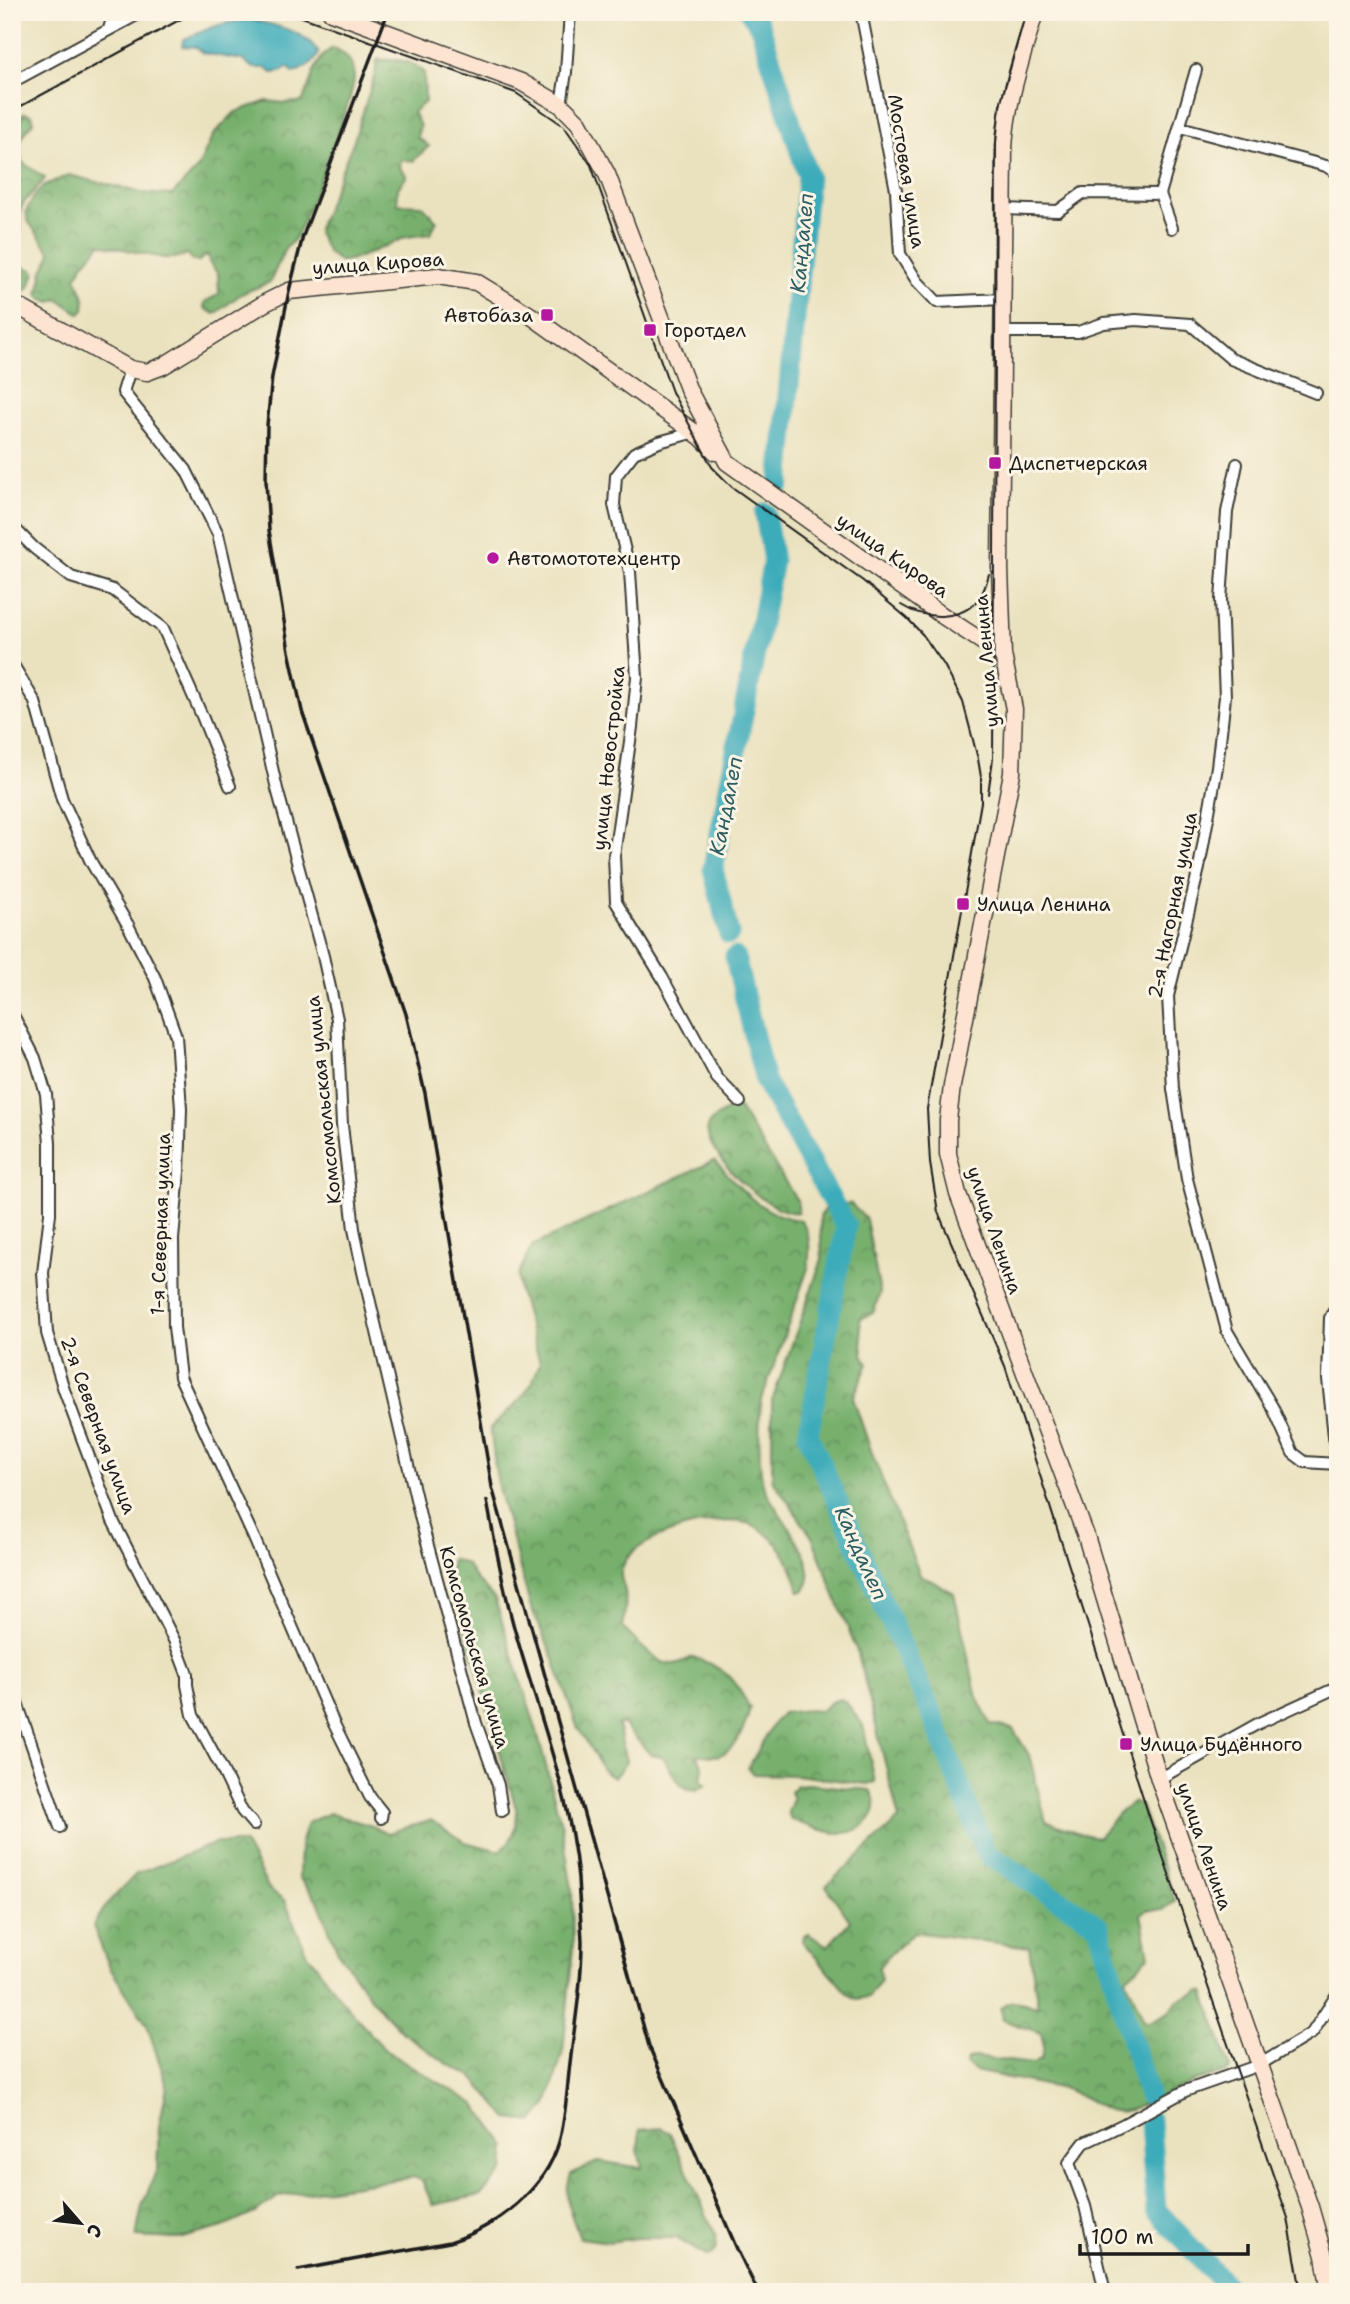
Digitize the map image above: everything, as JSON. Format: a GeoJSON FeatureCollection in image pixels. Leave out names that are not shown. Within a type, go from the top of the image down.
{"type":"FeatureCollection","features":[{"type":"Feature","properties":{"kind":"main road","name":"улица Кирова"},"geometry":{"type":"LineString","coordinates":[[331,12],[521,82],[561,105],[579,123],[607,174],[689,391],[727,462]]}},
{"type":"Feature","properties":{"kind":"main road","name":"улица Ленина"},"geometry":{"type":"LineString","coordinates":[[1035,12],[1005,124],[1000,568],[1003,655],[1014,709],[1012,773],[952,1086],[948,1154],[975,1244],[1086,1536],[1160,1779],[1310,2207],[1324,2256],[1330,2292]]}},
{"type":"Feature","properties":{"kind":"main road","name":"улица Кирова"},"geometry":{"type":"LineString","coordinates":[[130,369],[147,372],[163,366],[289,291],[438,276],[476,282],[530,315],[695,432],[727,462],[943,616],[1003,655]]}},
{"type":"Feature","properties":{"kind":"main road"},"geometry":{"type":"LineString","coordinates":[[12,303],[130,369]]}},
{"type":"Feature","properties":{"kind":"street"},"geometry":{"type":"LineString","coordinates":[[109,29],[114,12]]}},
{"type":"Feature","properties":{"kind":"street"},"geometry":{"type":"LineString","coordinates":[[12,82],[142,12]]}},
{"type":"Feature","properties":{"kind":"street"},"geometry":{"type":"LineString","coordinates":[[561,105],[570,12]]}},
{"type":"Feature","properties":{"kind":"street","name":"Мостовая улица"},"geometry":{"type":"LineString","coordinates":[[861,12],[896,190],[900,254],[917,281],[937,302],[1003,299]]}},
{"type":"Feature","properties":{"kind":"street"},"geometry":{"type":"LineString","coordinates":[[1172,228],[1160,194],[1196,70]]}},
{"type":"Feature","properties":{"kind":"street"},"geometry":{"type":"LineString","coordinates":[[1180,127],[1326,166],[1338,174]]}},
{"type":"Feature","properties":{"kind":"street"},"geometry":{"type":"LineString","coordinates":[[1003,209],[1058,211],[1083,193],[1160,194]]}},
{"type":"Feature","properties":{"kind":"street"},"geometry":{"type":"LineString","coordinates":[[1003,332],[1079,332],[1104,323],[1136,320],[1190,324],[1231,359],[1316,394]]}},
{"type":"Feature","properties":{"kind":"street","name":"Комсомольская улица"},"geometry":{"type":"LineString","coordinates":[[130,369],[122,392],[186,470],[218,534],[278,789],[337,1019],[342,1125],[354,1229],[363,1272],[418,1508],[475,1723],[498,1785],[502,1811]]}},
{"type":"Feature","properties":{"kind":"street","name":"улица Новостройка"},"geometry":{"type":"LineString","coordinates":[[695,432],[659,442],[634,453],[616,477],[614,505],[630,572],[636,677],[632,727],[614,856],[615,902],[662,977],[717,1078],[740,1102]]}},
{"type":"Feature","properties":{"kind":"street","name":"2-я Нагорная улица"},"geometry":{"type":"LineString","coordinates":[[1237,464],[1227,512],[1221,600],[1225,697],[1217,767],[1199,868],[1168,996],[1173,1089],[1187,1179],[1227,1331],[1273,1408],[1293,1452],[1305,1462],[1337,1470]]}},
{"type":"Feature","properties":{"kind":"street"},"geometry":{"type":"LineString","coordinates":[[12,526],[34,548],[71,577],[113,590],[163,628],[230,786]]}},
{"type":"Feature","properties":{"kind":"street","name":"1-я Северная улица"},"geometry":{"type":"LineString","coordinates":[[12,663],[35,702],[62,799],[91,862],[155,978],[176,1036],[181,1109],[173,1239],[173,1302],[180,1377],[254,1538],[334,1724],[370,1797],[382,1812],[381,1818]]}},
{"type":"Feature","properties":{"kind":"street","name":"2-я Северная улица"},"geometry":{"type":"LineString","coordinates":[[12,1013],[35,1058],[46,1094],[50,1143],[50,1214],[43,1273],[50,1345],[113,1521],[174,1640],[187,1674],[193,1715],[242,1811],[254,1825]]}},
{"type":"Feature","properties":{"kind":"street"},"geometry":{"type":"LineString","coordinates":[[1337,1470],[1328,1380],[1330,1318],[1338,1304]]}},
{"type":"Feature","properties":{"kind":"street"},"geometry":{"type":"LineString","coordinates":[[1160,1779],[1259,1723],[1338,1687]]}},
{"type":"Feature","properties":{"kind":"street"},"geometry":{"type":"LineString","coordinates":[[12,1688],[60,1827]]}},
{"type":"Feature","properties":{"kind":"street"},"geometry":{"type":"LineString","coordinates":[[1105,2292],[1085,2206],[1069,2163],[1084,2143],[1185,2091],[1259,2065],[1312,2033],[1338,1993]]}},
{"type":"Feature","properties":{"kind":"green space"},"geometry":{"type":"Polygon","coordinates":[[[333,48],[351,62],[354,81],[351,94],[340,129],[296,238],[285,249],[270,282],[241,294],[215,314],[204,308],[205,302],[219,294],[218,274],[209,262],[208,255],[198,262],[192,260],[188,254],[163,258],[100,244],[76,277],[85,300],[84,310],[80,314],[58,299],[51,302],[42,299],[38,294],[43,271],[51,253],[28,221],[26,211],[35,195],[45,185],[69,175],[142,193],[172,195],[198,168],[213,135],[235,112],[267,101],[302,102],[321,58],[333,48]]]}},
{"type":"Feature","properties":{"kind":"green space"},"geometry":{"type":"Polygon","coordinates":[[[377,60],[409,62],[424,73],[425,102],[413,112],[420,126],[417,137],[429,146],[413,161],[401,160],[400,168],[407,176],[398,188],[397,204],[422,205],[437,221],[430,234],[406,237],[360,257],[341,262],[328,253],[317,231],[354,140],[377,60]]]}},
{"type":"Feature","properties":{"kind":"green space"},"geometry":{"type":"Polygon","coordinates":[[[25,113],[32,115],[34,121],[21,140],[22,162],[45,178],[23,204],[20,212],[20,232],[12,233],[12,121],[25,113]]]}},
{"type":"Feature","properties":{"kind":"green space"},"geometry":{"type":"Polygon","coordinates":[[[12,263],[35,273],[28,289],[24,291],[12,287],[12,263]]]}},
{"type":"Feature","properties":{"kind":"green space"},"geometry":{"type":"Polygon","coordinates":[[[733,1106],[741,1111],[798,1202],[798,1212],[786,1211],[772,1205],[756,1194],[715,1151],[709,1138],[709,1124],[733,1106]]]}},
{"type":"Feature","properties":{"kind":"green space"},"geometry":{"type":"Polygon","coordinates":[[[715,1160],[742,1190],[763,1207],[787,1218],[801,1220],[808,1237],[808,1268],[762,1400],[759,1440],[762,1480],[802,1550],[808,1565],[809,1579],[804,1591],[799,1591],[789,1562],[772,1538],[755,1526],[742,1522],[707,1523],[667,1533],[636,1550],[625,1561],[621,1575],[626,1595],[623,1628],[652,1656],[666,1663],[677,1663],[693,1657],[721,1670],[734,1682],[750,1708],[746,1723],[734,1745],[714,1756],[697,1755],[703,1767],[701,1780],[706,1784],[692,1790],[680,1784],[664,1758],[651,1755],[623,1724],[618,1724],[626,1762],[614,1778],[605,1773],[577,1726],[553,1657],[530,1605],[498,1488],[490,1428],[518,1402],[532,1383],[540,1363],[519,1291],[518,1275],[532,1246],[715,1160]]]}},
{"type":"Feature","properties":{"kind":"green space"},"geometry":{"type":"Polygon","coordinates":[[[850,1203],[866,1219],[880,1293],[873,1313],[860,1319],[863,1354],[868,1364],[853,1398],[920,1575],[954,1593],[977,1697],[990,1724],[1013,1729],[1029,1755],[1046,1821],[1098,1837],[1119,1812],[1135,1802],[1141,1805],[1175,1901],[1163,1910],[1148,1910],[1141,1914],[1149,1956],[1126,1978],[1128,1984],[1147,2023],[1169,2012],[1177,2001],[1204,1991],[1229,2064],[1230,2069],[1226,2072],[1195,2081],[1131,2110],[1108,2110],[1068,2090],[975,2071],[966,2065],[967,2060],[975,2057],[1033,2064],[1041,2059],[1044,2047],[1041,2033],[1003,2020],[1001,2008],[1013,2001],[1038,2007],[1029,1947],[914,1932],[878,1968],[881,1980],[869,1997],[856,1999],[846,1992],[802,1941],[808,1934],[828,1946],[850,1921],[826,1886],[899,1819],[858,1654],[812,1537],[772,1479],[772,1401],[822,1259],[820,1217],[825,1208],[850,1203]]]}},
{"type":"Feature","properties":{"kind":"green space"},"geometry":{"type":"Polygon","coordinates":[[[452,1559],[466,1564],[495,1599],[538,1735],[562,1828],[572,1888],[573,1948],[563,2052],[547,2105],[533,2122],[508,2119],[472,2076],[449,2065],[403,2033],[372,2000],[338,1952],[318,1901],[299,1878],[300,1845],[307,1823],[329,1813],[388,1833],[431,1820],[465,1842],[500,1851],[513,1834],[517,1812],[449,1574],[452,1559]]]}},
{"type":"Feature","properties":{"kind":"green space"},"geometry":{"type":"Polygon","coordinates":[[[840,1699],[846,1702],[863,1725],[875,1782],[867,1784],[796,1775],[753,1774],[748,1768],[782,1713],[821,1711],[831,1702],[840,1699]]]}},
{"type":"Feature","properties":{"kind":"green space"},"geometry":{"type":"Polygon","coordinates":[[[797,1785],[870,1790],[875,1803],[874,1812],[864,1825],[855,1831],[844,1833],[834,1833],[791,1820],[788,1812],[793,1799],[790,1792],[797,1785]]]}},
{"type":"Feature","properties":{"kind":"green space"},"geometry":{"type":"Polygon","coordinates":[[[216,1843],[244,1843],[269,1889],[285,1901],[305,1950],[340,1998],[385,2050],[475,2104],[506,2146],[504,2170],[481,2195],[433,2205],[422,2181],[415,2177],[279,2196],[257,2212],[223,2227],[179,2239],[136,2237],[142,2206],[157,2169],[159,2126],[167,2086],[147,2025],[110,1968],[93,1926],[107,1904],[136,1874],[216,1843]]]}},
{"type":"Feature","properties":{"kind":"green space"},"geometry":{"type":"Polygon","coordinates":[[[661,2128],[670,2133],[716,2236],[717,2249],[708,2257],[676,2238],[637,2238],[609,2242],[580,2238],[571,2214],[567,2192],[571,2174],[599,2161],[642,2168],[638,2150],[640,2130],[661,2128]]]}},
{"type":"Feature","properties":{"kind":"water"},"geometry":{"type":"Polygon","coordinates":[[[254,20],[299,34],[319,53],[317,57],[308,66],[294,73],[288,67],[281,72],[272,73],[266,68],[254,68],[242,60],[203,53],[196,47],[182,46],[183,40],[209,28],[225,23],[254,20]]]}},
{"type":"Feature","properties":{"kind":"waterway","name":"Кандалеп"},"geometry":{"type":"LineString","coordinates":[[750,12],[760,26],[808,176],[780,484]]}},
{"type":"Feature","properties":{"kind":"waterway","name":"Кандалеп"},"geometry":{"type":"LineString","coordinates":[[729,934],[713,869],[773,561],[765,513]]}},
{"type":"Feature","properties":{"kind":"waterway","name":"Кандалеп"},"geometry":{"type":"LineString","coordinates":[[735,957],[765,1081],[846,1226],[808,1435],[931,1712],[986,1853],[1098,1925],[1148,2095]]}},
{"type":"Feature","properties":{"kind":"waterway","name":"Кандалеп"},"geometry":{"type":"LineString","coordinates":[[1150,2121],[1156,2210],[1232,2292]]}},
{"type":"Feature","properties":{"kind":"tram line"},"geometry":{"type":"LineString","coordinates":[[12,111],[197,12]]}},
{"type":"Feature","properties":{"kind":"tram line"},"geometry":{"type":"LineString","coordinates":[[288,12],[516,93],[564,126],[591,165],[672,392],[712,467],[732,487],[863,581],[907,618],[944,665],[963,702],[978,759],[981,802],[927,1109],[930,1163],[938,1212],[1005,1366],[1150,1819],[1288,2218],[1301,2292]]}},
{"type":"Feature","properties":{"kind":"tram line"},"geometry":{"type":"LineString","coordinates":[[988,794],[993,759],[996,143],[1000,105],[1026,12]]}},
{"type":"Feature","properties":{"kind":"tram line"},"geometry":{"type":"LineString","coordinates":[[901,605],[921,614],[955,614],[974,604],[982,593],[989,574]]}},
{"type":"Feature","properties":{"kind":"railway"},"geometry":{"type":"LineString","coordinates":[[388,12],[303,236],[289,291],[272,377],[267,425],[269,530],[302,711],[406,1014],[425,1093],[492,1487],[649,2046],[758,2292]]}},
{"type":"Feature","properties":{"kind":"railway"},"geometry":{"type":"LineString","coordinates":[[298,2270],[450,2242],[484,2227],[530,2191],[543,2176],[559,2142],[581,1971],[578,1878],[561,1784],[511,1615],[487,1501]]}},
{"type":"Feature","properties":{"kind":"place","name":"Автобаза"},"geometry":{"type":"Point","coordinates":[547,315]}},
{"type":"Feature","properties":{"kind":"place","name":"Горотдел"},"geometry":{"type":"Point","coordinates":[650,330]}},
{"type":"Feature","properties":{"kind":"place","name":"Диспетчерская"},"geometry":{"type":"Point","coordinates":[995,463]}},
{"type":"Feature","properties":{"kind":"place","name":"Автомототехцентр"},"geometry":{"type":"Point","coordinates":[493,558]}},
{"type":"Feature","properties":{"kind":"place","name":"Улица Ленина"},"geometry":{"type":"Point","coordinates":[963,904]}},
{"type":"Feature","properties":{"kind":"place","name":"Улица Будённого"},"geometry":{"type":"Point","coordinates":[1126,1744]}}]}
